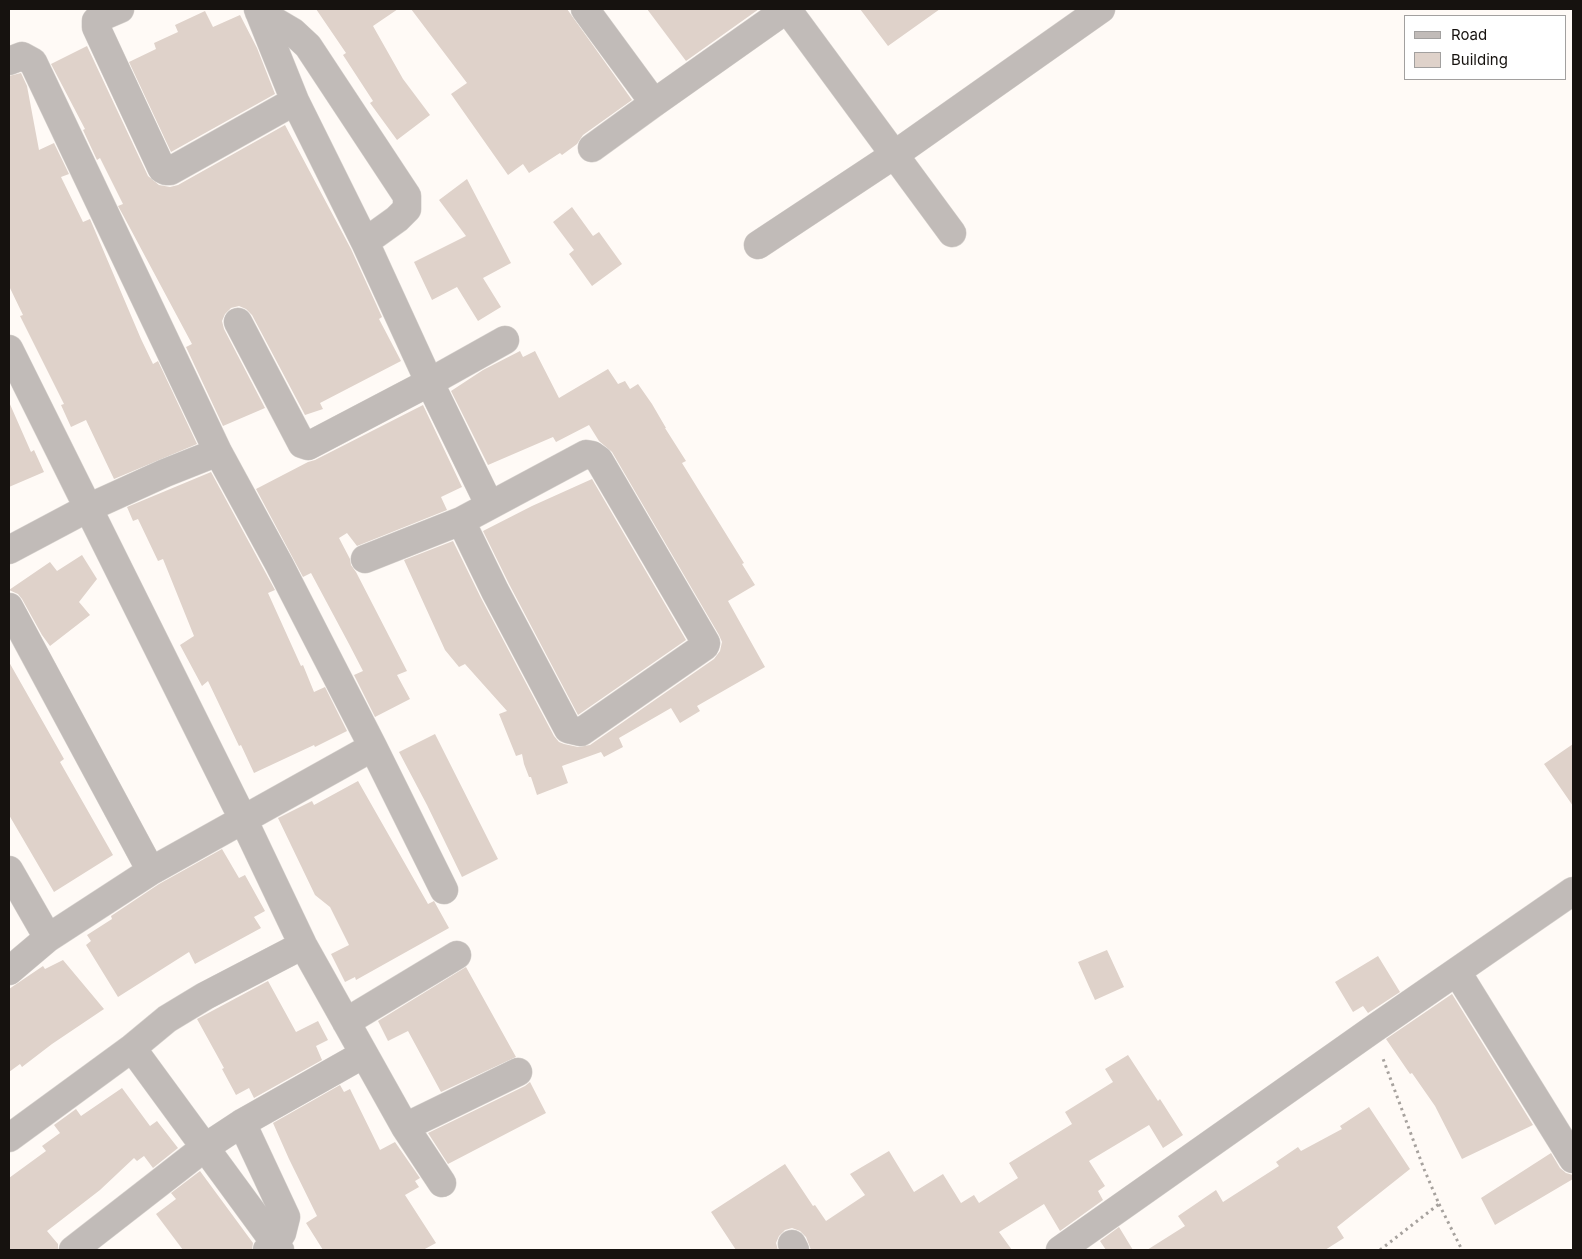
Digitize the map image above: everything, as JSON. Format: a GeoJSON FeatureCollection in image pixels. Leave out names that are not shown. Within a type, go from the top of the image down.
{"type":"FeatureCollection","features":[{"type":"Feature","properties":{"kind":"street"},"geometry":{"type":"LineString","coordinates":[[120,9],[96,21],[96,27],[162,169],[170,170],[295,101]]}},
{"type":"Feature","properties":{"kind":"street"},"geometry":{"type":"LineString","coordinates":[[585,9],[654,103]]}},
{"type":"Feature","properties":{"kind":"street"},"geometry":{"type":"LineString","coordinates":[[592,148],[787,9],[952,233]]}},
{"type":"Feature","properties":{"kind":"street"},"geometry":{"type":"LineString","coordinates":[[758,246],[894,155],[1101,9]]}},
{"type":"Feature","properties":{"kind":"street"},"geometry":{"type":"LineString","coordinates":[[258,10],[295,101],[365,242],[489,504]]}},
{"type":"Feature","properties":{"kind":"street"},"geometry":{"type":"LineString","coordinates":[[258,10],[293,32],[308,46],[407,196],[406,209],[402,214],[365,242]]}},
{"type":"Feature","properties":{"kind":"street"},"geometry":{"type":"LineString","coordinates":[[9,61],[22,56],[33,62],[218,452],[279,564],[373,746],[444,890]]}},
{"type":"Feature","properties":{"kind":"street"},"geometry":{"type":"LineString","coordinates":[[238,322],[304,446],[308,446],[430,382],[505,340]]}},
{"type":"Feature","properties":{"kind":"street"},"geometry":{"type":"LineString","coordinates":[[9,349],[243,819],[303,945],[405,1127],[442,1183]]}},
{"type":"Feature","properties":{"kind":"street"},"geometry":{"type":"LineString","coordinates":[[9,550],[88,508],[165,473],[218,452]]}},
{"type":"Feature","properties":{"kind":"street"},"geometry":{"type":"LineString","coordinates":[[365,559],[461,521],[489,504],[586,454],[596,457],[706,643],[705,646],[582,732],[568,729],[495,591],[461,521]]}},
{"type":"Feature","properties":{"kind":"street"},"geometry":{"type":"LineString","coordinates":[[9,607],[151,871]]}},
{"type":"Feature","properties":{"kind":"street"},"geometry":{"type":"LineString","coordinates":[[9,970],[48,938],[151,871],[373,746]]}},
{"type":"Feature","properties":{"kind":"street"},"geometry":{"type":"LineString","coordinates":[[9,870],[48,938]]}},
{"type":"Feature","properties":{"kind":"street"},"geometry":{"type":"LineString","coordinates":[[1060,1250],[1573,891]]}},
{"type":"Feature","properties":{"kind":"street"},"geometry":{"type":"LineString","coordinates":[[9,1138],[132,1048],[167,1019],[205,996],[303,945]]}},
{"type":"Feature","properties":{"kind":"street"},"geometry":{"type":"LineString","coordinates":[[346,1022],[457,955]]}},
{"type":"Feature","properties":{"kind":"street"},"geometry":{"type":"LineString","coordinates":[[1457,972],[1573,1159]]}},
{"type":"Feature","properties":{"kind":"street"},"geometry":{"type":"LineString","coordinates":[[132,1048],[274,1248],[282,1233],[286,1217],[242,1123]]}},
{"type":"Feature","properties":{"kind":"street"},"geometry":{"type":"LineString","coordinates":[[73,1250],[204,1148],[242,1123],[364,1054]]}},
{"type":"Feature","properties":{"kind":"street"},"geometry":{"type":"LineString","coordinates":[[405,1127],[518,1072]]}},
{"type":"Feature","properties":{"kind":"path"},"geometry":{"type":"LineString","coordinates":[[1372,1030],[1424,1169],[1462,1250]]}},
{"type":"Feature","properties":{"kind":"path"},"geometry":{"type":"LineString","coordinates":[[1380,1250],[1439,1204]]}},
{"type":"Feature","properties":{"kind":"building"},"geometry":{"type":"Polygon","coordinates":[[[316,9],[398,9],[373,26],[403,79],[430,115],[397,140],[370,103],[373,101],[343,55],[346,53],[316,9]]]}},
{"type":"Feature","properties":{"kind":"building"},"geometry":{"type":"Polygon","coordinates":[[[411,9],[567,9],[632,100],[583,135],[577,144],[562,155],[560,153],[529,173],[523,164],[508,175],[451,94],[467,83],[411,9]]]}},
{"type":"Feature","properties":{"kind":"building"},"geometry":{"type":"Polygon","coordinates":[[[647,9],[759,9],[686,61],[647,9]]]}},
{"type":"Feature","properties":{"kind":"building"},"geometry":{"type":"Polygon","coordinates":[[[860,9],[940,9],[888,46],[860,9]]]}},
{"type":"Feature","properties":{"kind":"building"},"geometry":{"type":"Polygon","coordinates":[[[205,11],[213,27],[240,15],[257,48],[275,94],[171,152],[129,62],[156,49],[154,43],[178,32],[175,25],[205,11]]]}},
{"type":"Feature","properties":{"kind":"building"},"geometry":{"type":"Polygon","coordinates":[[[87,46],[148,176],[159,185],[170,187],[178,185],[285,125],[351,249],[382,317],[379,319],[401,361],[320,403],[323,409],[305,415],[252,315],[246,309],[239,306],[231,308],[225,314],[222,321],[224,329],[265,408],[223,426],[186,347],[192,344],[118,206],[123,204],[100,158],[97,160],[83,130],[85,129],[51,64],[87,46]]]}},
{"type":"Feature","properties":{"kind":"building"},"geometry":{"type":"Polygon","coordinates":[[[21,73],[27,86],[39,150],[54,143],[69,174],[61,177],[83,222],[90,219],[141,339],[153,364],[158,361],[197,444],[114,479],[86,420],[71,427],[61,405],[64,404],[20,316],[23,315],[9,286],[9,76],[21,73]]]}},
{"type":"Feature","properties":{"kind":"building"},"geometry":{"type":"Polygon","coordinates":[[[467,179],[511,263],[483,278],[501,307],[478,321],[457,287],[432,300],[414,262],[466,236],[439,200],[467,179]]]}},
{"type":"Feature","properties":{"kind":"building"},"geometry":{"type":"Polygon","coordinates":[[[572,207],[593,236],[599,232],[622,264],[592,286],[569,254],[574,250],[553,222],[572,207]]]}},
{"type":"Feature","properties":{"kind":"building"},"geometry":{"type":"Polygon","coordinates":[[[520,351],[523,357],[535,351],[559,398],[608,369],[618,384],[625,381],[630,389],[638,384],[686,461],[682,463],[744,563],[742,564],[755,585],[728,601],[765,667],[697,706],[700,711],[680,723],[671,708],[619,738],[623,747],[604,757],[601,752],[562,766],[568,783],[537,795],[524,764],[522,754],[516,756],[499,714],[507,711],[465,664],[459,667],[445,650],[404,560],[453,541],[554,736],[559,742],[564,744],[578,747],[590,745],[714,659],[720,651],[722,642],[612,452],[599,441],[589,425],[556,442],[553,437],[488,465],[451,391],[483,370],[520,351]]]}},
{"type":"Feature","properties":{"kind":"building"},"geometry":{"type":"Polygon","coordinates":[[[9,402],[31,452],[34,450],[44,472],[9,487],[9,402]]]}},
{"type":"Feature","properties":{"kind":"building"},"geometry":{"type":"Polygon","coordinates":[[[423,405],[462,487],[441,497],[447,510],[357,546],[347,533],[339,538],[350,559],[351,565],[407,671],[397,675],[410,699],[375,717],[354,675],[363,671],[349,644],[311,573],[303,577],[256,489],[423,405]]]}},
{"type":"Feature","properties":{"kind":"building"},"geometry":{"type":"Polygon","coordinates":[[[211,472],[275,590],[268,593],[314,692],[325,687],[347,731],[254,773],[208,681],[202,686],[180,645],[194,636],[163,559],[158,561],[138,519],[133,521],[127,507],[211,472]]]}},
{"type":"Feature","properties":{"kind":"building"},"geometry":{"type":"Polygon","coordinates":[[[592,479],[686,640],[578,715],[483,531],[592,479]]]}},
{"type":"Feature","properties":{"kind":"building"},"geometry":{"type":"Polygon","coordinates":[[[82,555],[97,579],[79,602],[90,615],[50,646],[22,599],[18,594],[9,590],[50,562],[57,571],[82,555]]]}},
{"type":"Feature","properties":{"kind":"building"},"geometry":{"type":"Polygon","coordinates":[[[9,662],[64,759],[60,762],[113,855],[54,892],[9,815],[9,662]]]}},
{"type":"Feature","properties":{"kind":"building"},"geometry":{"type":"Polygon","coordinates":[[[435,734],[498,859],[462,877],[399,752],[435,734]]]}},
{"type":"Feature","properties":{"kind":"building"},"geometry":{"type":"Polygon","coordinates":[[[1573,744],[1573,806],[1544,764],[1573,744]]]}},
{"type":"Feature","properties":{"kind":"building"},"geometry":{"type":"Polygon","coordinates":[[[358,781],[428,904],[434,901],[449,928],[356,980],[355,977],[345,982],[331,954],[349,945],[330,907],[315,895],[278,818],[312,801],[314,805],[358,781]]]}},
{"type":"Feature","properties":{"kind":"building"},"geometry":{"type":"Polygon","coordinates":[[[222,849],[239,878],[245,875],[265,911],[254,917],[261,928],[195,964],[189,952],[118,997],[86,945],[91,941],[87,935],[112,919],[111,916],[159,884],[222,849]]]}},
{"type":"Feature","properties":{"kind":"building"},"geometry":{"type":"Polygon","coordinates":[[[1107,950],[1124,987],[1095,1000],[1078,962],[1107,950]]]}},
{"type":"Feature","properties":{"kind":"building"},"geometry":{"type":"Polygon","coordinates":[[[1378,956],[1400,992],[1368,1013],[1363,1006],[1353,1012],[1335,982],[1378,956]]]}},
{"type":"Feature","properties":{"kind":"building"},"geometry":{"type":"Polygon","coordinates":[[[63,960],[104,1009],[22,1067],[20,1064],[9,1072],[9,989],[43,966],[45,969],[63,960]]]}},
{"type":"Feature","properties":{"kind":"building"},"geometry":{"type":"Polygon","coordinates":[[[466,967],[516,1057],[441,1092],[408,1031],[388,1041],[378,1021],[466,967]]]}},
{"type":"Feature","properties":{"kind":"building"},"geometry":{"type":"Polygon","coordinates":[[[268,981],[296,1032],[318,1021],[328,1040],[316,1046],[322,1060],[254,1098],[249,1088],[236,1095],[222,1069],[224,1068],[197,1019],[268,981]]]}},
{"type":"Feature","properties":{"kind":"building"},"geometry":{"type":"Polygon","coordinates":[[[1452,994],[1533,1125],[1462,1159],[1435,1106],[1386,1039],[1452,994]]]}},
{"type":"Feature","properties":{"kind":"building"},"geometry":{"type":"Polygon","coordinates":[[[1128,1055],[1183,1135],[1163,1148],[1149,1125],[1089,1161],[1105,1186],[1098,1191],[1103,1200],[1060,1231],[1044,1204],[999,1232],[1012,1250],[811,1250],[806,1237],[800,1231],[792,1228],[785,1230],[779,1236],[776,1243],[778,1250],[736,1250],[711,1212],[785,1164],[813,1206],[815,1205],[826,1221],[865,1195],[850,1174],[889,1151],[914,1192],[943,1174],[961,1203],[974,1195],[979,1203],[1018,1178],[1009,1163],[1072,1124],[1065,1112],[1113,1082],[1105,1069],[1128,1055]]]}},
{"type":"Feature","properties":{"kind":"building"},"geometry":{"type":"Polygon","coordinates":[[[530,1082],[546,1113],[448,1164],[428,1133],[530,1082]]]}},
{"type":"Feature","properties":{"kind":"building"},"geometry":{"type":"Polygon","coordinates":[[[340,1085],[344,1092],[350,1089],[380,1150],[395,1142],[420,1178],[415,1181],[419,1187],[405,1195],[436,1243],[423,1250],[323,1250],[306,1223],[317,1216],[273,1123],[340,1085]]]}},
{"type":"Feature","properties":{"kind":"building"},"geometry":{"type":"Polygon","coordinates":[[[122,1088],[150,1126],[157,1121],[178,1148],[153,1168],[144,1156],[137,1161],[134,1158],[100,1190],[47,1231],[58,1244],[58,1250],[9,1250],[9,1178],[46,1151],[42,1146],[60,1133],[54,1125],[76,1109],[81,1116],[122,1088]]]}},
{"type":"Feature","properties":{"kind":"building"},"geometry":{"type":"Polygon","coordinates":[[[1369,1107],[1410,1169],[1337,1227],[1344,1238],[1325,1250],[1147,1250],[1185,1226],[1178,1216],[1216,1190],[1223,1202],[1279,1166],[1276,1162],[1298,1147],[1301,1151],[1342,1129],[1340,1126],[1369,1107]]]}},
{"type":"Feature","properties":{"kind":"building"},"geometry":{"type":"Polygon","coordinates":[[[1551,1153],[1560,1168],[1566,1173],[1573,1175],[1573,1179],[1495,1225],[1481,1198],[1551,1153]]]}},
{"type":"Feature","properties":{"kind":"building"},"geometry":{"type":"Polygon","coordinates":[[[200,1171],[253,1243],[252,1250],[183,1250],[156,1214],[176,1199],[171,1193],[200,1171]]]}},
{"type":"Feature","properties":{"kind":"building"},"geometry":{"type":"Polygon","coordinates":[[[1119,1227],[1133,1250],[1106,1250],[1100,1241],[1119,1227]]]}}]}
